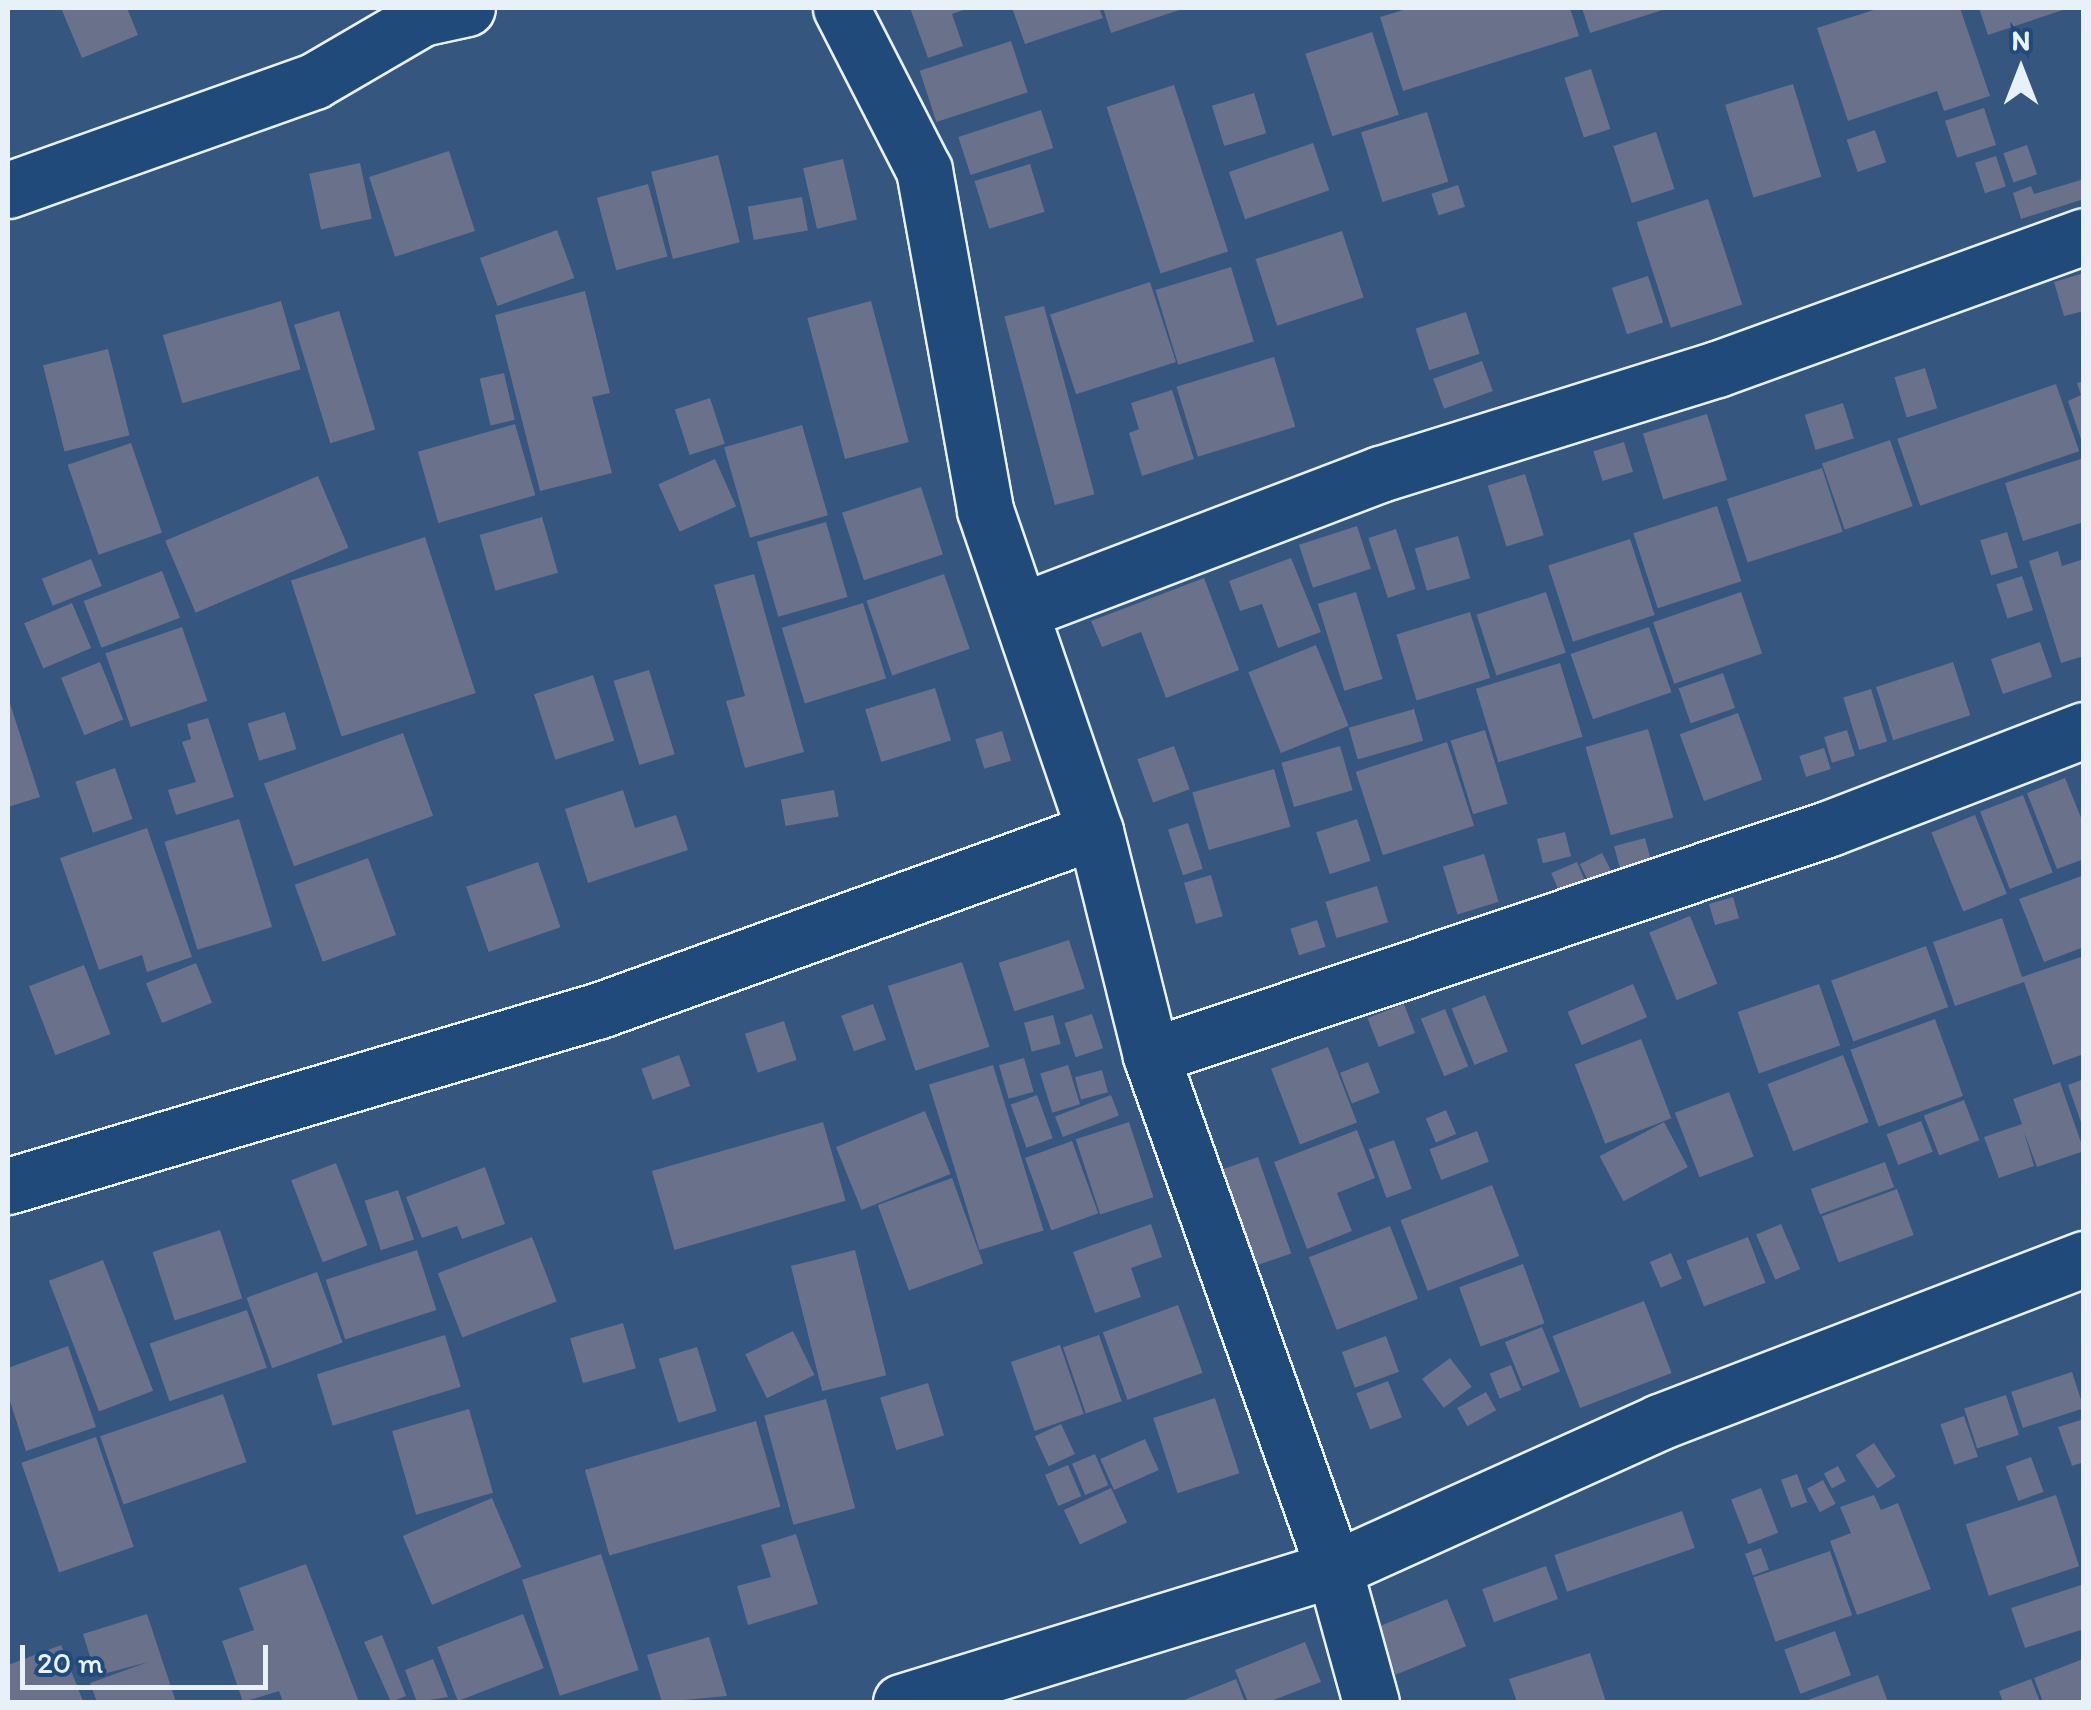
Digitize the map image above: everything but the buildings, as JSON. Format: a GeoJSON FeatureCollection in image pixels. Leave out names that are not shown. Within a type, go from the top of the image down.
{"type":"FeatureCollection","features":[{"type":"Feature","properties":{"kind":"street"},"geometry":{"type":"LineString","coordinates":[[8,190],[314,81],[422,18],[466,8]]}},
{"type":"Feature","properties":{"kind":"street"},"geometry":{"type":"LineString","coordinates":[[841,8],[924,170],[984,510],[1024,610],[1095,831],[1152,1056],[1334,1568],[1371,1702]]}},
{"type":"Feature","properties":{"kind":"street"},"geometry":{"type":"LineString","coordinates":[[1024,610],[1380,474],[1716,369],[2084,236]]}},
{"type":"Feature","properties":{"kind":"street"},"geometry":{"type":"LineString","coordinates":[[1152,1056],[1830,828],[2084,730]]}},
{"type":"Feature","properties":{"kind":"street"},"geometry":{"type":"LineString","coordinates":[[8,1186],[600,1010],[1095,831]]}},
{"type":"Feature","properties":{"kind":"street"},"geometry":{"type":"LineString","coordinates":[[902,1702],[1334,1568],[1659,1422],[2084,1259]]}}]}
